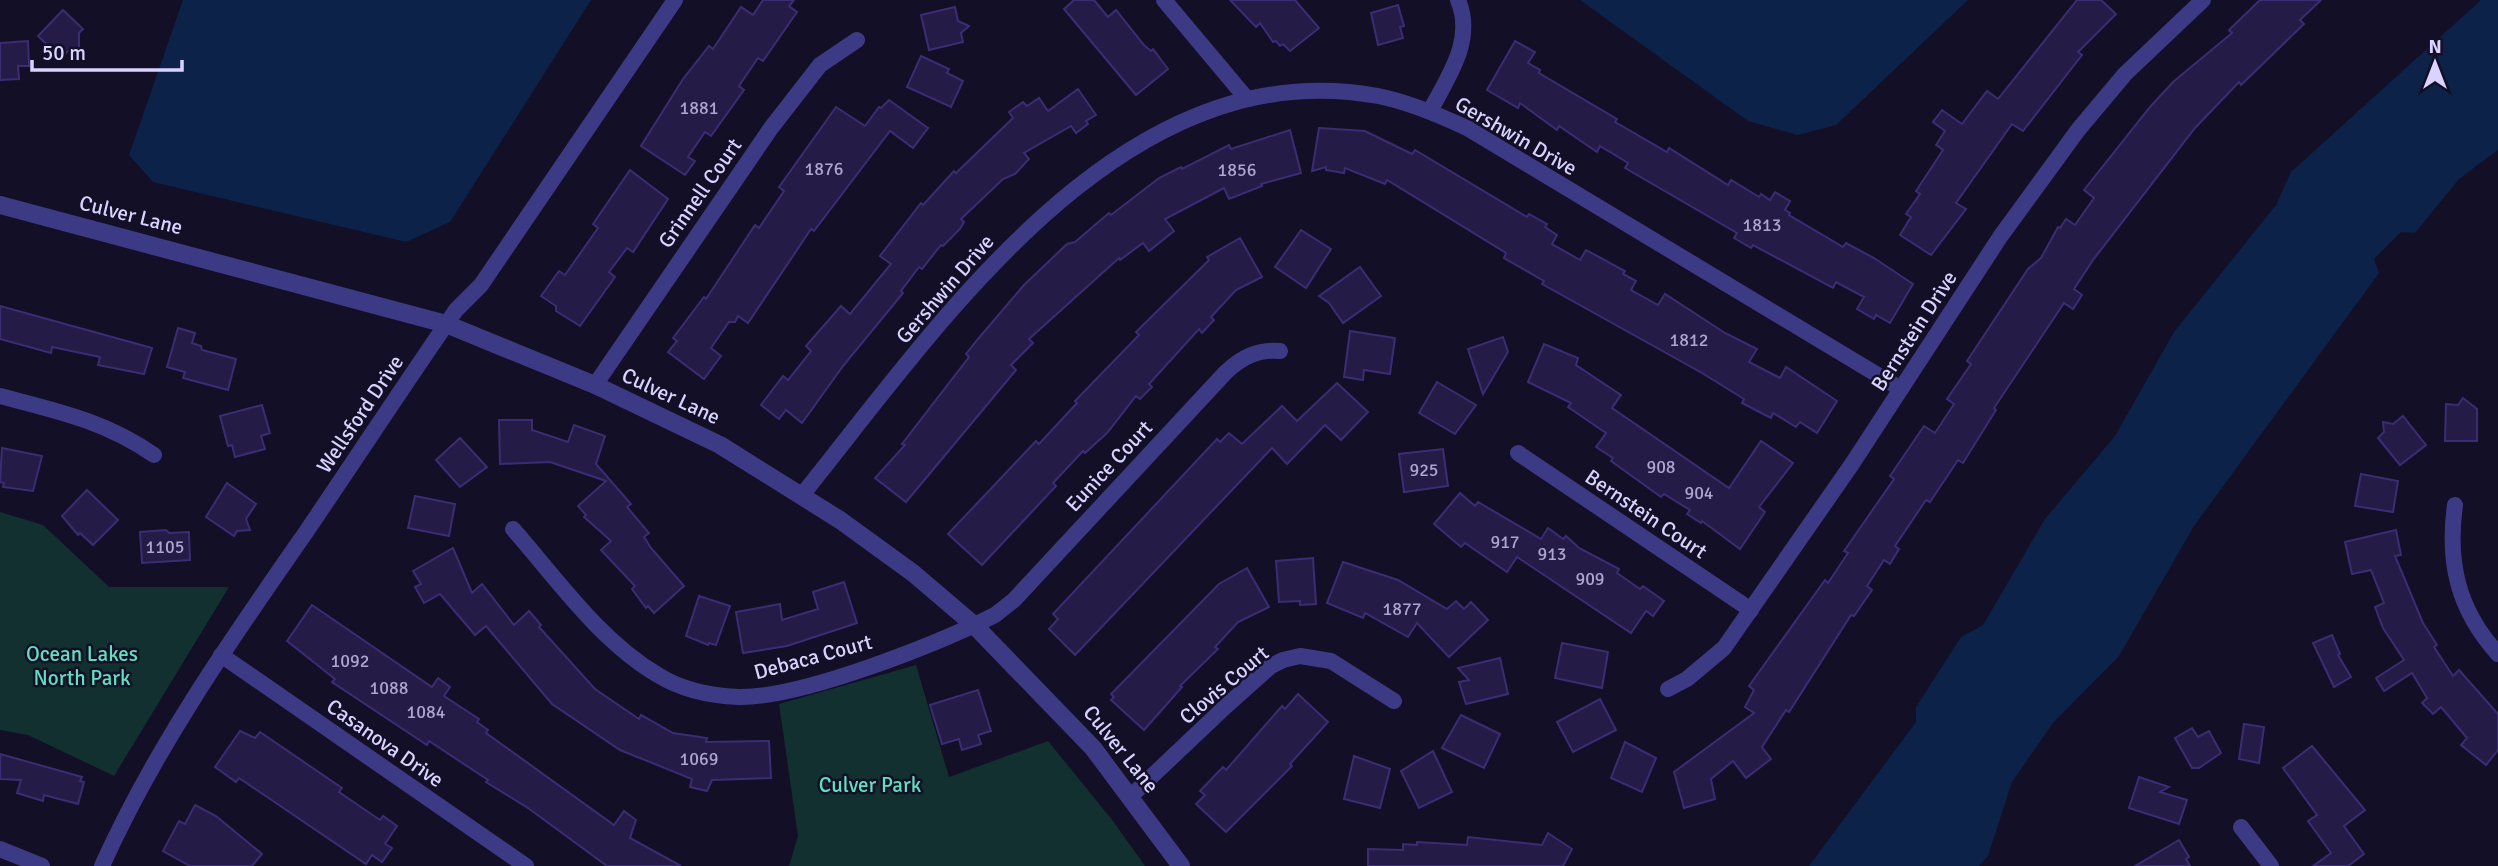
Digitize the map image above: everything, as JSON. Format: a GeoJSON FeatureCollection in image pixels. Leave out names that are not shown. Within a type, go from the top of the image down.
{"type":"FeatureCollection","features":[{"type":"Feature","properties":{"kind":"street","name":"Wellsford Drive"},"geometry":{"type":"LineString","coordinates":[[102,866],[119,828],[166,744],[221,655],[446,324],[481,285],[675,0]]}},
{"type":"Feature","properties":{"kind":"street"},"geometry":{"type":"LineString","coordinates":[[1164,0],[1247,99]]}},
{"type":"Feature","properties":{"kind":"street"},"geometry":{"type":"LineString","coordinates":[[1430,111],[1461,50],[1464,26],[1458,0]]}},
{"type":"Feature","properties":{"kind":"street","name":"Bernstein Drive"},"geometry":{"type":"LineString","coordinates":[[1668,689],[1709,663],[1751,610],[2000,237],[2078,130],[2125,74],[2203,0]]}},
{"type":"Feature","properties":{"kind":"street","name":"Grinnell Court"},"geometry":{"type":"LineString","coordinates":[[595,385],[771,128],[820,65],[857,40]]}},
{"type":"Feature","properties":{"kind":"street","name":"Gershwin Drive"},"geometry":{"type":"LineString","coordinates":[[802,495],[962,296],[1043,216],[1103,170],[1187,119],[1247,99],[1317,91],[1357,93],[1430,111],[1467,128],[1901,389]]}},
{"type":"Feature","properties":{"kind":"street","name":"Culver Lane"},"geometry":{"type":"LineString","coordinates":[[0,205],[446,324],[595,385],[720,444],[802,495],[913,573],[974,625],[1041,691],[1132,796],[1181,866]]}},
{"type":"Feature","properties":{"kind":"street","name":"Eunice Court"},"geometry":{"type":"LineString","coordinates":[[974,625],[995,615],[1014,600],[1238,360],[1254,353],[1280,351]]}},
{"type":"Feature","properties":{"kind":"street"},"geometry":{"type":"LineString","coordinates":[[0,396],[99,423],[126,435],[154,455]]}},
{"type":"Feature","properties":{"kind":"street","name":"Bernstein Court"},"geometry":{"type":"LineString","coordinates":[[1518,453],[1751,610]]}},
{"type":"Feature","properties":{"kind":"street"},"geometry":{"type":"LineString","coordinates":[[2455,505],[2451,537],[2458,590],[2471,619],[2498,654]]}},
{"type":"Feature","properties":{"kind":"street","name":"Debaca Court"},"geometry":{"type":"LineString","coordinates":[[513,529],[594,620],[636,661],[660,677],[712,695],[757,696],[813,684],[974,625]]}},
{"type":"Feature","properties":{"kind":"street","name":"Casanova Drive"},"geometry":{"type":"LineString","coordinates":[[221,655],[526,866]]}},
{"type":"Feature","properties":{"kind":"street","name":"Clovis Court"},"geometry":{"type":"LineString","coordinates":[[1132,796],[1225,707],[1271,666],[1283,660],[1300,656],[1331,661],[1394,701]]}},
{"type":"Feature","properties":{"kind":"street"},"geometry":{"type":"LineString","coordinates":[[2241,827],[2271,866]]}},
{"type":"Feature","properties":{"kind":"street"},"geometry":{"type":"LineString","coordinates":[[0,849],[42,866]]}},
{"type":"Feature","properties":{"kind":"green space","name":"Ocean Lakes North Park"},"geometry":{"type":"Polygon","coordinates":[[[0,512],[43,525],[109,587],[229,587],[114,776],[28,735],[0,730],[0,512]]]}},
{"type":"Feature","properties":{"kind":"green space","name":"Culver Park"},"geometry":{"type":"Polygon","coordinates":[[[916,665],[949,777],[1048,741],[1113,821],[1145,866],[789,866],[798,836],[779,704],[916,665]]]}},
{"type":"Feature","properties":{"kind":"water"},"geometry":{"type":"Polygon","coordinates":[[[183,0],[591,0],[450,222],[406,242],[153,182],[129,155],[183,0]]]}},
{"type":"Feature","properties":{"kind":"water"},"geometry":{"type":"Polygon","coordinates":[[[1580,0],[1968,0],[1836,125],[1798,135],[1748,121],[1580,0]]]}},
{"type":"Feature","properties":{"kind":"water"},"geometry":{"type":"Polygon","coordinates":[[[2481,0],[2498,0],[2498,150],[2459,179],[2415,233],[2401,232],[2374,259],[2379,273],[2194,526],[2119,656],[2053,723],[2012,782],[1988,856],[1979,866],[1809,866],[1916,722],[1916,707],[1961,637],[1983,625],[2045,519],[2115,436],[2174,332],[2276,205],[2291,172],[2481,0]]]}},
{"type":"Feature","properties":{"kind":"building"},"geometry":{"type":"Polygon","coordinates":[[[763,0],[794,0],[789,6],[797,12],[763,61],[758,58],[739,86],[744,90],[711,136],[705,132],[688,157],[695,161],[685,175],[641,146],[683,79],[709,46],[713,49],[741,7],[753,15],[763,0]]]}},
{"type":"Feature","properties":{"kind":"building"},"geometry":{"type":"Polygon","coordinates":[[[1074,0],[1094,0],[1108,17],[1116,10],[1144,45],[1151,51],[1153,49],[1168,69],[1136,95],[1064,9],[1074,0]]]}},
{"type":"Feature","properties":{"kind":"building"},"geometry":{"type":"Polygon","coordinates":[[[1230,0],[1295,0],[1319,28],[1290,51],[1283,44],[1280,46],[1276,41],[1273,42],[1260,23],[1256,27],[1230,0]]]}},
{"type":"Feature","properties":{"kind":"building"},"geometry":{"type":"Polygon","coordinates":[[[2077,0],[2101,0],[2116,14],[2078,52],[2082,55],[2023,131],[2012,124],[1956,203],[1966,209],[1931,255],[1900,235],[1911,217],[1906,214],[1920,194],[1916,191],[1943,150],[1936,145],[1945,131],[1933,122],[1942,110],[1962,124],[1987,91],[1998,99],[2077,0]]]}},
{"type":"Feature","properties":{"kind":"building"},"geometry":{"type":"Polygon","coordinates":[[[2260,0],[2321,0],[2300,20],[2304,24],[2241,85],[2239,82],[2195,128],[2093,260],[2074,289],[2082,295],[2073,309],[2064,303],[1994,408],[1996,410],[1963,463],[1958,460],[1930,502],[1926,500],[1895,546],[1899,549],[1890,564],[1884,560],[1867,586],[1872,590],[1854,616],[1851,615],[1789,712],[1786,710],[1762,747],[1771,759],[1746,778],[1733,761],[1711,779],[1715,799],[1684,808],[1674,772],[1754,713],[1745,707],[1754,690],[1749,686],[1825,580],[1828,583],[1848,553],[1844,551],[1894,479],[1890,476],[1924,426],[1935,433],[1954,404],[1947,399],[1971,364],[1967,361],[2028,269],[2041,258],[2058,227],[2060,228],[2066,219],[2075,225],[2094,198],[2084,190],[2173,82],[2232,33],[2229,30],[2260,0]]]}},
{"type":"Feature","properties":{"kind":"building"},"geometry":{"type":"Polygon","coordinates":[[[1398,5],[1404,26],[1400,27],[1403,38],[1378,45],[1371,13],[1398,5]]]}},
{"type":"Feature","properties":{"kind":"building"},"geometry":{"type":"Polygon","coordinates":[[[955,7],[958,21],[969,26],[961,33],[963,42],[929,50],[921,15],[955,7]]]}},
{"type":"Feature","properties":{"kind":"building"},"geometry":{"type":"Polygon","coordinates":[[[63,10],[83,29],[79,33],[79,49],[70,49],[61,58],[38,36],[63,10]]]}},
{"type":"Feature","properties":{"kind":"building"},"geometry":{"type":"Polygon","coordinates":[[[28,41],[29,66],[18,66],[19,79],[0,80],[0,43],[28,41]]]}},
{"type":"Feature","properties":{"kind":"building"},"geometry":{"type":"Polygon","coordinates":[[[1515,41],[1535,52],[1528,63],[1540,70],[1539,73],[1617,119],[1615,122],[1667,152],[1669,148],[1728,185],[1731,180],[1759,197],[1761,194],[1770,200],[1775,192],[1790,201],[1785,210],[1789,215],[1843,247],[1846,243],[1874,258],[1913,284],[1890,323],[1876,315],[1874,319],[1857,309],[1864,297],[1836,282],[1833,288],[1753,245],[1751,248],[1734,238],[1737,233],[1625,168],[1628,163],[1600,146],[1597,152],[1559,126],[1557,130],[1520,103],[1518,108],[1487,90],[1515,41]]]}},
{"type":"Feature","properties":{"kind":"building"},"geometry":{"type":"Polygon","coordinates":[[[921,56],[949,69],[947,73],[963,81],[951,107],[907,87],[921,56]]]}},
{"type":"Feature","properties":{"kind":"building"},"geometry":{"type":"Polygon","coordinates":[[[1078,89],[1096,115],[1086,121],[1088,124],[1076,133],[1071,126],[1024,153],[1029,159],[1015,174],[1003,179],[961,219],[964,222],[960,229],[941,245],[922,269],[919,267],[901,291],[903,293],[843,366],[802,423],[786,410],[779,419],[761,405],[783,376],[788,380],[811,351],[806,346],[841,306],[850,314],[891,264],[880,256],[921,203],[923,205],[954,171],[956,173],[1013,118],[1009,112],[1023,102],[1027,106],[1039,98],[1048,111],[1078,89]]]}},
{"type":"Feature","properties":{"kind":"building"},"geometry":{"type":"Polygon","coordinates":[[[889,100],[928,128],[913,148],[890,131],[814,231],[811,229],[748,323],[738,316],[735,322],[729,322],[711,348],[721,356],[704,379],[668,352],[677,341],[673,338],[704,297],[706,299],[755,225],[759,228],[784,191],[779,187],[836,107],[865,126],[879,107],[889,100]]]}},
{"type":"Feature","properties":{"kind":"building"},"geometry":{"type":"Polygon","coordinates":[[[1319,128],[1365,131],[1412,154],[1415,150],[1527,217],[1529,214],[1547,224],[1545,227],[1557,235],[1552,244],[1580,260],[1586,250],[1625,271],[1623,274],[1636,281],[1631,290],[1658,305],[1665,294],[1725,333],[1757,349],[1749,362],[1780,378],[1786,367],[1837,401],[1817,433],[1800,422],[1796,427],[1773,413],[1771,418],[1742,403],[1744,399],[1702,373],[1542,284],[1544,281],[1504,258],[1506,253],[1387,180],[1385,184],[1345,168],[1344,173],[1326,170],[1326,167],[1312,171],[1319,128]]]}},
{"type":"Feature","properties":{"kind":"building"},"geometry":{"type":"Polygon","coordinates":[[[1290,130],[1301,173],[1261,184],[1262,186],[1229,199],[1224,188],[1165,219],[1174,231],[1149,251],[1143,243],[1120,260],[1119,258],[1029,339],[1033,343],[1011,365],[1016,370],[906,502],[875,478],[905,445],[902,444],[969,357],[966,354],[978,339],[1024,285],[1067,244],[1075,242],[1109,213],[1111,215],[1159,178],[1229,145],[1231,149],[1290,130]]]}},
{"type":"Feature","properties":{"kind":"building"},"geometry":{"type":"Polygon","coordinates":[[[630,170],[668,199],[633,252],[627,248],[609,272],[615,277],[580,326],[556,311],[556,306],[541,296],[559,271],[565,275],[598,228],[593,224],[630,170]]]}},
{"type":"Feature","properties":{"kind":"building"},"geometry":{"type":"Polygon","coordinates":[[[1301,230],[1331,249],[1306,288],[1275,267],[1301,230]]]}},
{"type":"Feature","properties":{"kind":"building"},"geometry":{"type":"Polygon","coordinates":[[[1240,238],[1262,277],[1236,290],[1211,317],[1214,320],[1202,333],[1199,329],[1149,384],[1152,387],[1140,399],[1136,396],[1107,433],[1085,453],[1083,451],[1053,483],[1056,486],[982,565],[948,534],[1036,441],[1039,444],[1077,403],[1075,401],[1139,335],[1136,332],[1209,260],[1207,257],[1240,238]]]}},
{"type":"Feature","properties":{"kind":"building"},"geometry":{"type":"Polygon","coordinates":[[[1360,267],[1381,296],[1343,323],[1329,303],[1319,296],[1360,267]]]}},
{"type":"Feature","properties":{"kind":"building"},"geometry":{"type":"Polygon","coordinates":[[[0,306],[152,348],[144,374],[98,365],[100,357],[52,347],[51,353],[0,339],[0,306]]]}},
{"type":"Feature","properties":{"kind":"building"},"geometry":{"type":"Polygon","coordinates":[[[178,328],[195,333],[192,343],[201,346],[202,350],[236,359],[228,390],[183,378],[185,372],[167,367],[178,328]]]}},
{"type":"Feature","properties":{"kind":"building"},"geometry":{"type":"Polygon","coordinates":[[[1350,331],[1395,338],[1390,374],[1364,370],[1363,380],[1344,377],[1350,331]]]}},
{"type":"Feature","properties":{"kind":"building"},"geometry":{"type":"Polygon","coordinates":[[[1503,337],[1508,352],[1483,394],[1468,349],[1503,337]]]}},
{"type":"Feature","properties":{"kind":"building"},"geometry":{"type":"Polygon","coordinates":[[[1544,344],[1578,358],[1576,365],[1621,395],[1612,408],[1729,488],[1761,441],[1793,463],[1759,507],[1765,512],[1740,549],[1702,521],[1701,523],[1687,514],[1690,510],[1664,494],[1661,497],[1611,461],[1613,458],[1596,447],[1606,433],[1568,407],[1571,403],[1528,382],[1544,344]]]}},
{"type":"Feature","properties":{"kind":"building"},"geometry":{"type":"Polygon","coordinates":[[[1437,382],[1476,405],[1455,434],[1419,413],[1437,382]]]}},
{"type":"Feature","properties":{"kind":"building"},"geometry":{"type":"Polygon","coordinates":[[[1337,383],[1368,412],[1341,440],[1325,425],[1287,464],[1272,448],[1075,655],[1049,629],[1058,619],[1053,614],[1217,439],[1220,442],[1229,433],[1242,444],[1282,406],[1297,421],[1337,383]]]}},
{"type":"Feature","properties":{"kind":"building"},"geometry":{"type":"Polygon","coordinates":[[[2463,398],[2477,409],[2477,441],[2445,441],[2446,404],[2458,405],[2463,398]]]}},
{"type":"Feature","properties":{"kind":"building"},"geometry":{"type":"Polygon","coordinates":[[[262,405],[270,433],[261,436],[265,449],[235,457],[232,445],[228,446],[220,416],[262,405]]]}},
{"type":"Feature","properties":{"kind":"building"},"geometry":{"type":"Polygon","coordinates":[[[2403,416],[2426,445],[2400,465],[2378,438],[2384,432],[2383,422],[2393,424],[2403,416]]]}},
{"type":"Feature","properties":{"kind":"building"},"geometry":{"type":"Polygon","coordinates":[[[499,420],[532,420],[532,430],[568,442],[574,425],[605,436],[596,464],[631,504],[627,507],[649,533],[644,537],[651,548],[684,586],[654,613],[648,606],[646,608],[632,589],[635,586],[601,550],[611,541],[584,517],[586,515],[578,506],[606,481],[550,462],[500,464],[499,420]]]}},
{"type":"Feature","properties":{"kind":"building"},"geometry":{"type":"Polygon","coordinates":[[[460,438],[487,467],[460,487],[436,460],[460,438]]]}},
{"type":"Feature","properties":{"kind":"building"},"geometry":{"type":"Polygon","coordinates":[[[2,448],[42,456],[33,491],[3,487],[4,483],[0,482],[2,448]]]}},
{"type":"Feature","properties":{"kind":"building"},"geometry":{"type":"Polygon","coordinates":[[[1443,449],[1448,486],[1404,492],[1399,454],[1443,449]]]}},
{"type":"Feature","properties":{"kind":"building"},"geometry":{"type":"Polygon","coordinates":[[[2361,474],[2398,481],[2393,512],[2355,506],[2361,474]]]}},
{"type":"Feature","properties":{"kind":"building"},"geometry":{"type":"Polygon","coordinates":[[[227,483],[256,504],[246,519],[250,530],[237,531],[234,536],[206,517],[227,483]]]}},
{"type":"Feature","properties":{"kind":"building"},"geometry":{"type":"Polygon","coordinates":[[[87,490],[118,520],[93,545],[80,533],[78,535],[62,516],[87,490]]]}},
{"type":"Feature","properties":{"kind":"building"},"geometry":{"type":"Polygon","coordinates":[[[1460,493],[1475,506],[1478,502],[1541,539],[1548,528],[1563,539],[1566,536],[1579,548],[1619,569],[1617,573],[1640,589],[1643,586],[1664,601],[1653,616],[1646,611],[1631,633],[1517,557],[1507,572],[1465,543],[1461,547],[1434,524],[1460,493]]]}},
{"type":"Feature","properties":{"kind":"building"},"geometry":{"type":"Polygon","coordinates":[[[415,496],[455,504],[449,536],[408,528],[415,496]]]}},
{"type":"Feature","properties":{"kind":"building"},"geometry":{"type":"Polygon","coordinates":[[[166,530],[169,533],[189,532],[190,560],[142,563],[140,532],[166,530]]]}},
{"type":"Feature","properties":{"kind":"building"},"geometry":{"type":"Polygon","coordinates":[[[2396,530],[2401,555],[2395,556],[2423,623],[2437,645],[2434,647],[2453,676],[2459,670],[2498,714],[2498,750],[2486,765],[2461,745],[2467,738],[2441,707],[2433,714],[2422,703],[2427,698],[2412,673],[2384,691],[2376,678],[2404,660],[2383,628],[2375,607],[2384,603],[2371,570],[2352,574],[2345,542],[2396,530]]]}},
{"type":"Feature","properties":{"kind":"building"},"geometry":{"type":"Polygon","coordinates":[[[453,548],[472,593],[482,584],[514,625],[529,611],[541,625],[539,627],[595,689],[639,719],[641,715],[673,733],[707,738],[706,742],[769,741],[771,778],[712,780],[707,791],[690,787],[692,779],[620,750],[552,704],[486,626],[475,635],[440,594],[424,603],[415,587],[421,584],[413,571],[453,548]]]}},
{"type":"Feature","properties":{"kind":"building"},"geometry":{"type":"Polygon","coordinates":[[[1313,558],[1316,604],[1300,605],[1300,601],[1279,602],[1276,561],[1313,558]]]}},
{"type":"Feature","properties":{"kind":"building"},"geometry":{"type":"Polygon","coordinates":[[[1343,562],[1398,580],[1447,609],[1456,601],[1464,609],[1471,602],[1488,620],[1449,657],[1417,623],[1408,637],[1365,613],[1363,618],[1327,603],[1343,562]]]}},
{"type":"Feature","properties":{"kind":"building"},"geometry":{"type":"Polygon","coordinates":[[[1247,568],[1269,607],[1238,622],[1215,647],[1218,649],[1180,686],[1182,687],[1144,730],[1111,700],[1114,697],[1111,694],[1219,584],[1247,568]]]}},
{"type":"Feature","properties":{"kind":"building"},"geometry":{"type":"Polygon","coordinates":[[[844,582],[857,623],[787,646],[743,653],[736,612],[780,604],[782,620],[818,609],[813,592],[844,582]]]}},
{"type":"Feature","properties":{"kind":"building"},"geometry":{"type":"Polygon","coordinates":[[[699,596],[730,606],[716,645],[708,645],[686,636],[699,596]]]}},
{"type":"Feature","properties":{"kind":"building"},"geometry":{"type":"Polygon","coordinates":[[[312,605],[432,687],[438,678],[450,687],[444,696],[479,719],[477,722],[488,730],[486,733],[614,825],[624,811],[636,820],[630,838],[681,866],[607,866],[528,808],[486,782],[488,780],[429,741],[427,745],[332,682],[335,679],[287,641],[312,605]]]}},
{"type":"Feature","properties":{"kind":"building"},"geometry":{"type":"Polygon","coordinates":[[[2332,635],[2340,654],[2338,655],[2351,677],[2334,687],[2313,643],[2332,635]]]}},
{"type":"Feature","properties":{"kind":"building"},"geometry":{"type":"Polygon","coordinates":[[[1562,643],[1608,652],[1602,688],[1555,678],[1562,643]]]}},
{"type":"Feature","properties":{"kind":"building"},"geometry":{"type":"Polygon","coordinates":[[[1500,658],[1508,694],[1466,704],[1459,682],[1469,680],[1458,668],[1500,658]]]}},
{"type":"Feature","properties":{"kind":"building"},"geometry":{"type":"Polygon","coordinates":[[[978,690],[991,731],[978,735],[981,744],[962,750],[959,739],[942,744],[930,705],[978,690]]]}},
{"type":"Feature","properties":{"kind":"building"},"geometry":{"type":"Polygon","coordinates":[[[1298,694],[1328,722],[1290,764],[1292,766],[1226,832],[1196,804],[1205,795],[1200,791],[1223,767],[1226,770],[1282,706],[1285,709],[1298,694]]]}},
{"type":"Feature","properties":{"kind":"building"},"geometry":{"type":"Polygon","coordinates":[[[1600,699],[1616,730],[1573,752],[1557,722],[1600,699]]]}},
{"type":"Feature","properties":{"kind":"building"},"geometry":{"type":"Polygon","coordinates":[[[1461,715],[1500,734],[1484,768],[1442,748],[1461,715]]]}},
{"type":"Feature","properties":{"kind":"building"},"geometry":{"type":"Polygon","coordinates":[[[2244,724],[2264,727],[2259,763],[2239,759],[2244,724]]]}},
{"type":"Feature","properties":{"kind":"building"},"geometry":{"type":"Polygon","coordinates":[[[2192,728],[2198,737],[2209,731],[2221,753],[2199,768],[2192,768],[2175,738],[2192,728]]]}},
{"type":"Feature","properties":{"kind":"building"},"geometry":{"type":"Polygon","coordinates":[[[240,731],[255,738],[260,732],[342,788],[339,792],[352,801],[380,820],[383,816],[397,826],[385,844],[392,848],[382,862],[372,855],[366,864],[239,778],[236,782],[215,767],[240,731]]]}},
{"type":"Feature","properties":{"kind":"building"},"geometry":{"type":"Polygon","coordinates":[[[1625,742],[1656,758],[1642,792],[1611,778],[1625,742]]]}},
{"type":"Feature","properties":{"kind":"building"},"geometry":{"type":"Polygon","coordinates":[[[2312,746],[2365,810],[2344,826],[2364,854],[2348,866],[2313,866],[2331,853],[2308,821],[2317,815],[2283,768],[2312,746]]]}},
{"type":"Feature","properties":{"kind":"building"},"geometry":{"type":"Polygon","coordinates":[[[1433,751],[1452,792],[1419,808],[1401,771],[1433,751]]]}},
{"type":"Feature","properties":{"kind":"building"},"geometry":{"type":"Polygon","coordinates":[[[0,754],[82,777],[80,781],[84,782],[78,804],[44,795],[43,801],[17,793],[21,780],[0,779],[0,754]]]}},
{"type":"Feature","properties":{"kind":"building"},"geometry":{"type":"Polygon","coordinates":[[[1354,756],[1390,769],[1380,808],[1344,799],[1354,756]]]}},
{"type":"Feature","properties":{"kind":"building"},"geometry":{"type":"Polygon","coordinates":[[[2139,777],[2169,787],[2160,792],[2187,800],[2179,824],[2129,808],[2139,777]]]}},
{"type":"Feature","properties":{"kind":"building"},"geometry":{"type":"Polygon","coordinates":[[[195,805],[216,816],[262,854],[252,866],[190,866],[163,851],[179,821],[185,824],[195,805]]]}},
{"type":"Feature","properties":{"kind":"building"},"geometry":{"type":"Polygon","coordinates":[[[1548,833],[1572,849],[1563,866],[1368,866],[1368,849],[1403,850],[1403,844],[1417,845],[1417,842],[1467,845],[1468,837],[1542,845],[1548,833]]]}},
{"type":"Feature","properties":{"kind":"building"},"geometry":{"type":"Polygon","coordinates":[[[2179,840],[2189,857],[2186,859],[2190,866],[2135,866],[2179,840]]]}}]}
